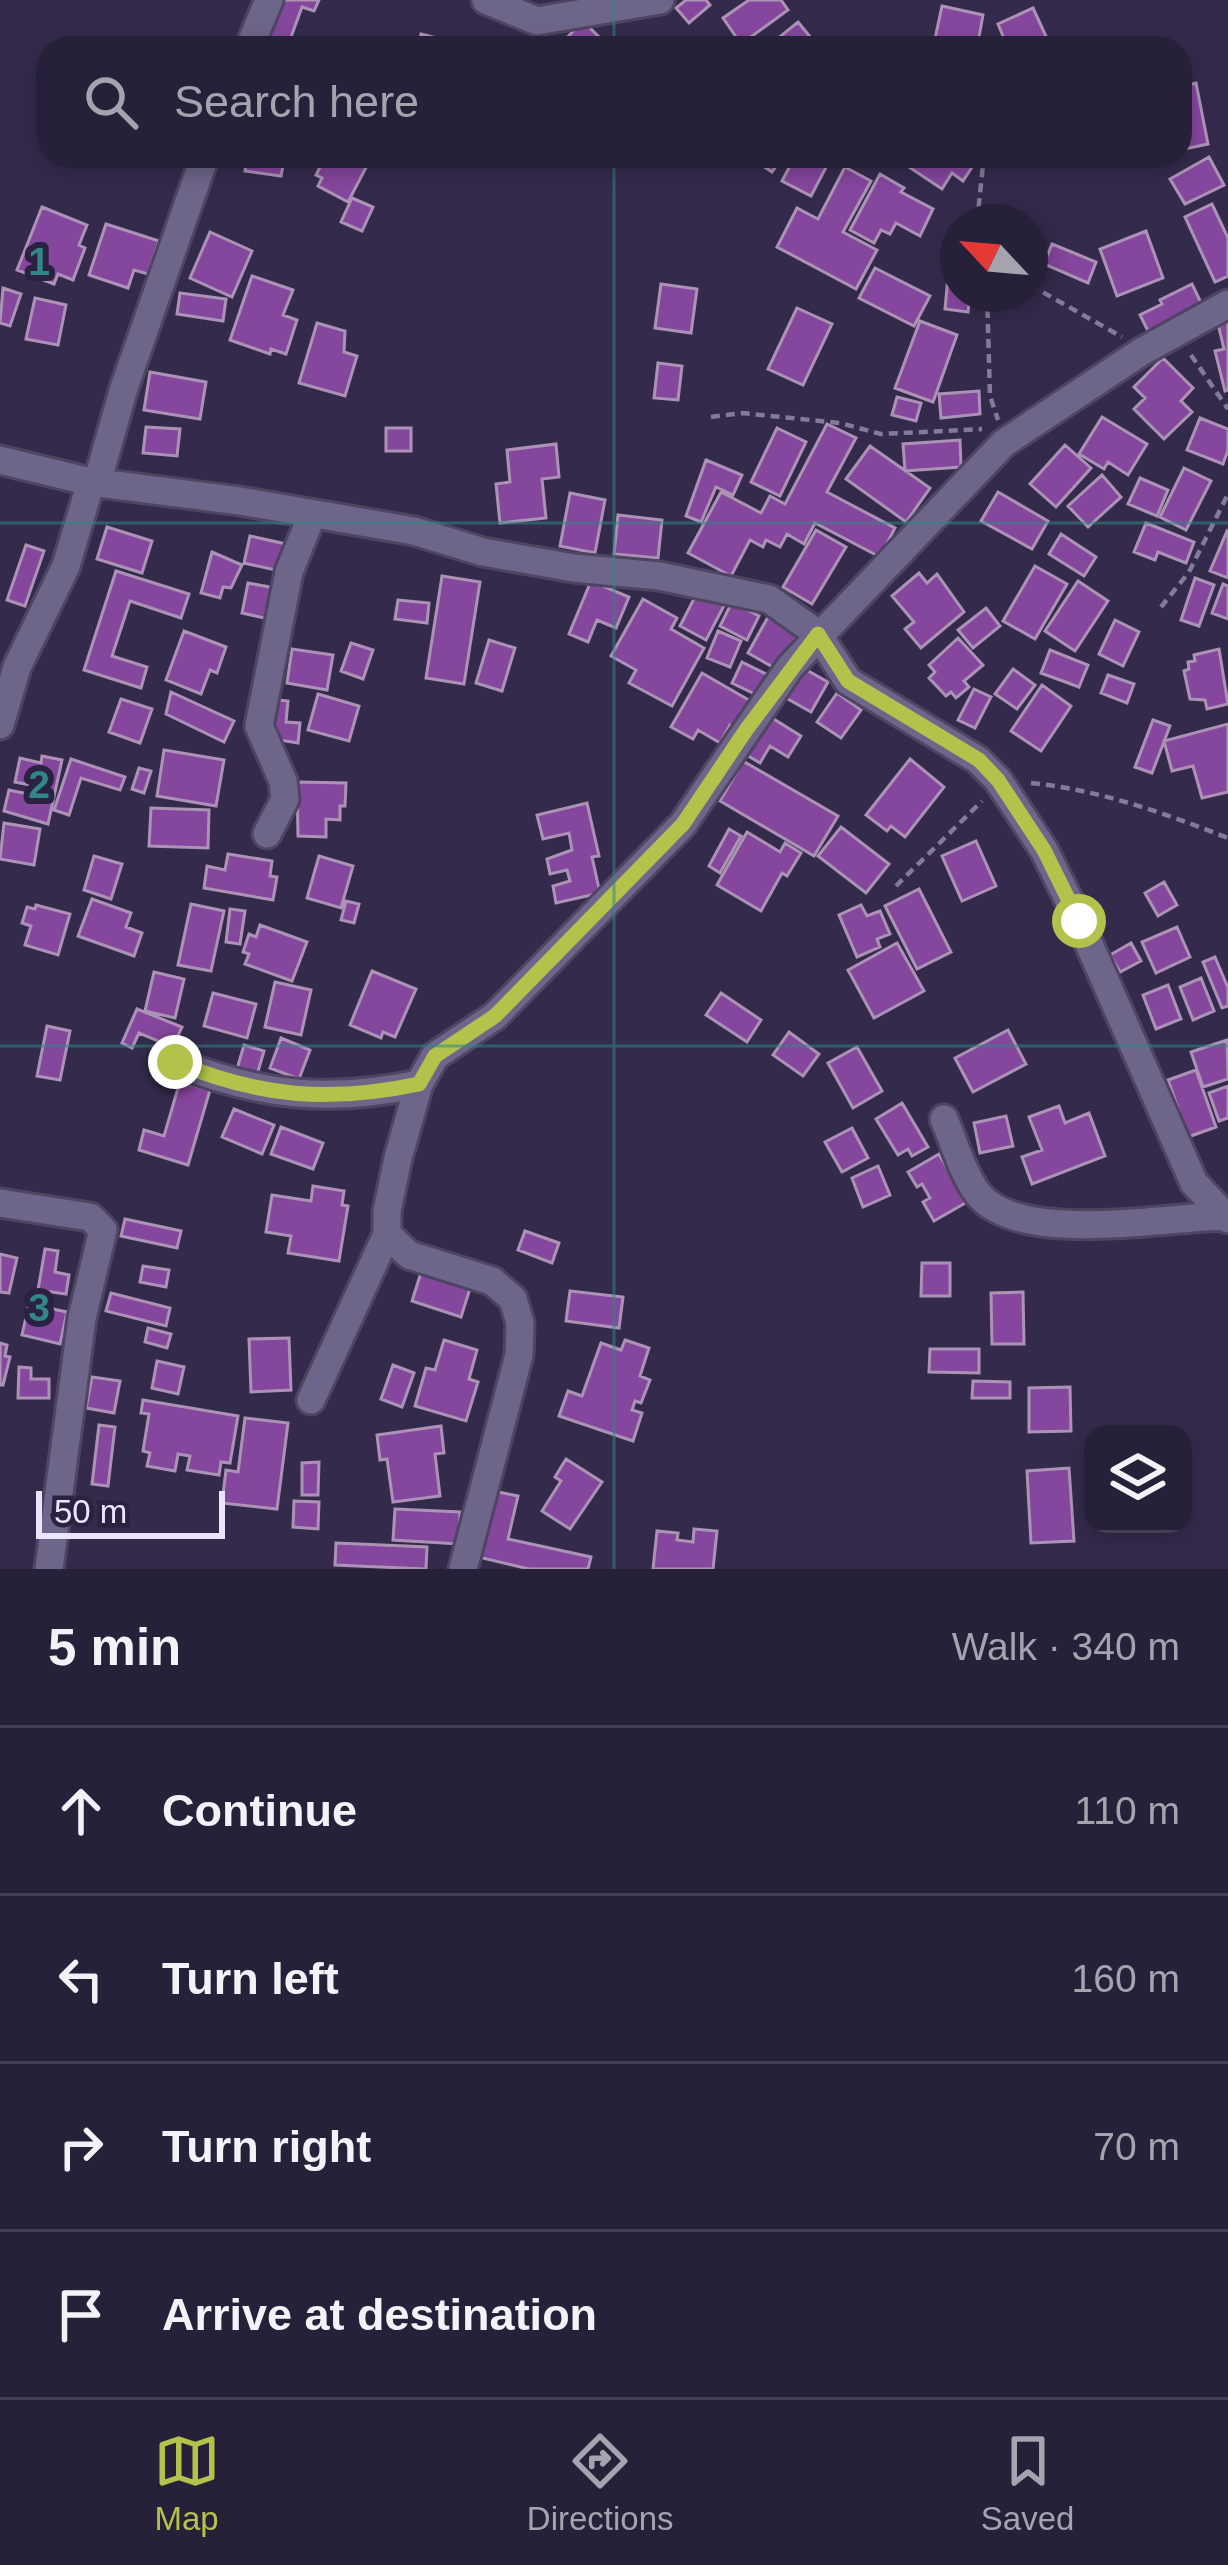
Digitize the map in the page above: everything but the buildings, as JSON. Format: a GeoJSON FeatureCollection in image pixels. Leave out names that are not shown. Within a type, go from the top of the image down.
{"type":"FeatureCollection","features":[{"type":"Feature","properties":{"kind":"street"},"geometry":{"type":"LineString","coordinates":[[254,36],[269,0]]}},
{"type":"Feature","properties":{"kind":"street"},"geometry":{"type":"LineString","coordinates":[[486,0],[537,21],[660,0]]}},
{"type":"Feature","properties":{"kind":"street"},"geometry":{"type":"LineString","coordinates":[[0,725],[17,667],[67,566],[201,168]]}},
{"type":"Feature","properties":{"kind":"street"},"geometry":{"type":"LineString","coordinates":[[311,1400],[387,1234],[394,1176],[419,1084],[435,1056],[495,1016],[683,824],[818,634],[1004,443],[1141,352],[1228,304]]}},
{"type":"Feature","properties":{"kind":"street"},"geometry":{"type":"LineString","coordinates":[[0,460],[94,483],[240,501],[414,531],[483,552],[730,588],[769,599],[818,634],[848,681],[979,760],[998,780],[1044,850],[1070,903],[1194,1183],[1225,1217]]}},
{"type":"Feature","properties":{"kind":"street"},"geometry":{"type":"LineString","coordinates":[[267,834],[285,799],[283,781],[259,726],[290,572],[312,515]]}},
{"type":"Feature","properties":{"kind":"street"},"geometry":{"type":"LineString","coordinates":[[175,1062],[261,1092],[306,1095],[419,1084]]}},
{"type":"Feature","properties":{"kind":"street"},"geometry":{"type":"LineString","coordinates":[[944,1118],[976,1191],[995,1211],[1013,1219],[1106,1223],[1225,1217]]}},
{"type":"Feature","properties":{"kind":"street"},"geometry":{"type":"LineString","coordinates":[[0,1203],[90,1217],[103,1230],[79,1339],[49,1569]]}},
{"type":"Feature","properties":{"kind":"street"},"geometry":{"type":"LineString","coordinates":[[387,1234],[409,1255],[492,1281],[513,1299],[520,1323],[519,1355],[463,1569]]}},
{"type":"Feature","properties":{"kind":"path"},"geometry":{"type":"LineString","coordinates":[[979,204],[983,168]]}},
{"type":"Feature","properties":{"kind":"path"},"geometry":{"type":"LineString","coordinates":[[1048,295],[1119,334],[1141,352]]}},
{"type":"Feature","properties":{"kind":"path"},"geometry":{"type":"LineString","coordinates":[[711,417],[742,413],[840,423],[881,434],[1000,428],[990,396],[988,312]]}},
{"type":"Feature","properties":{"kind":"path"},"geometry":{"type":"LineString","coordinates":[[1180,332],[1201,373],[1228,410]]}},
{"type":"Feature","properties":{"kind":"path"},"geometry":{"type":"LineString","coordinates":[[1161,607],[1189,572],[1228,494]]}},
{"type":"Feature","properties":{"kind":"path"},"geometry":{"type":"LineString","coordinates":[[896,886],[998,780],[1068,787],[1120,799],[1228,838]]}},
{"type":"Feature","properties":{"kind":"route"},"geometry":{"type":"LineString","coordinates":[[175,1062],[261,1092],[306,1095],[419,1084],[435,1056],[495,1016],[683,824],[818,634],[848,681],[949,740],[998,780],[1044,850],[1079,921]]}}]}
